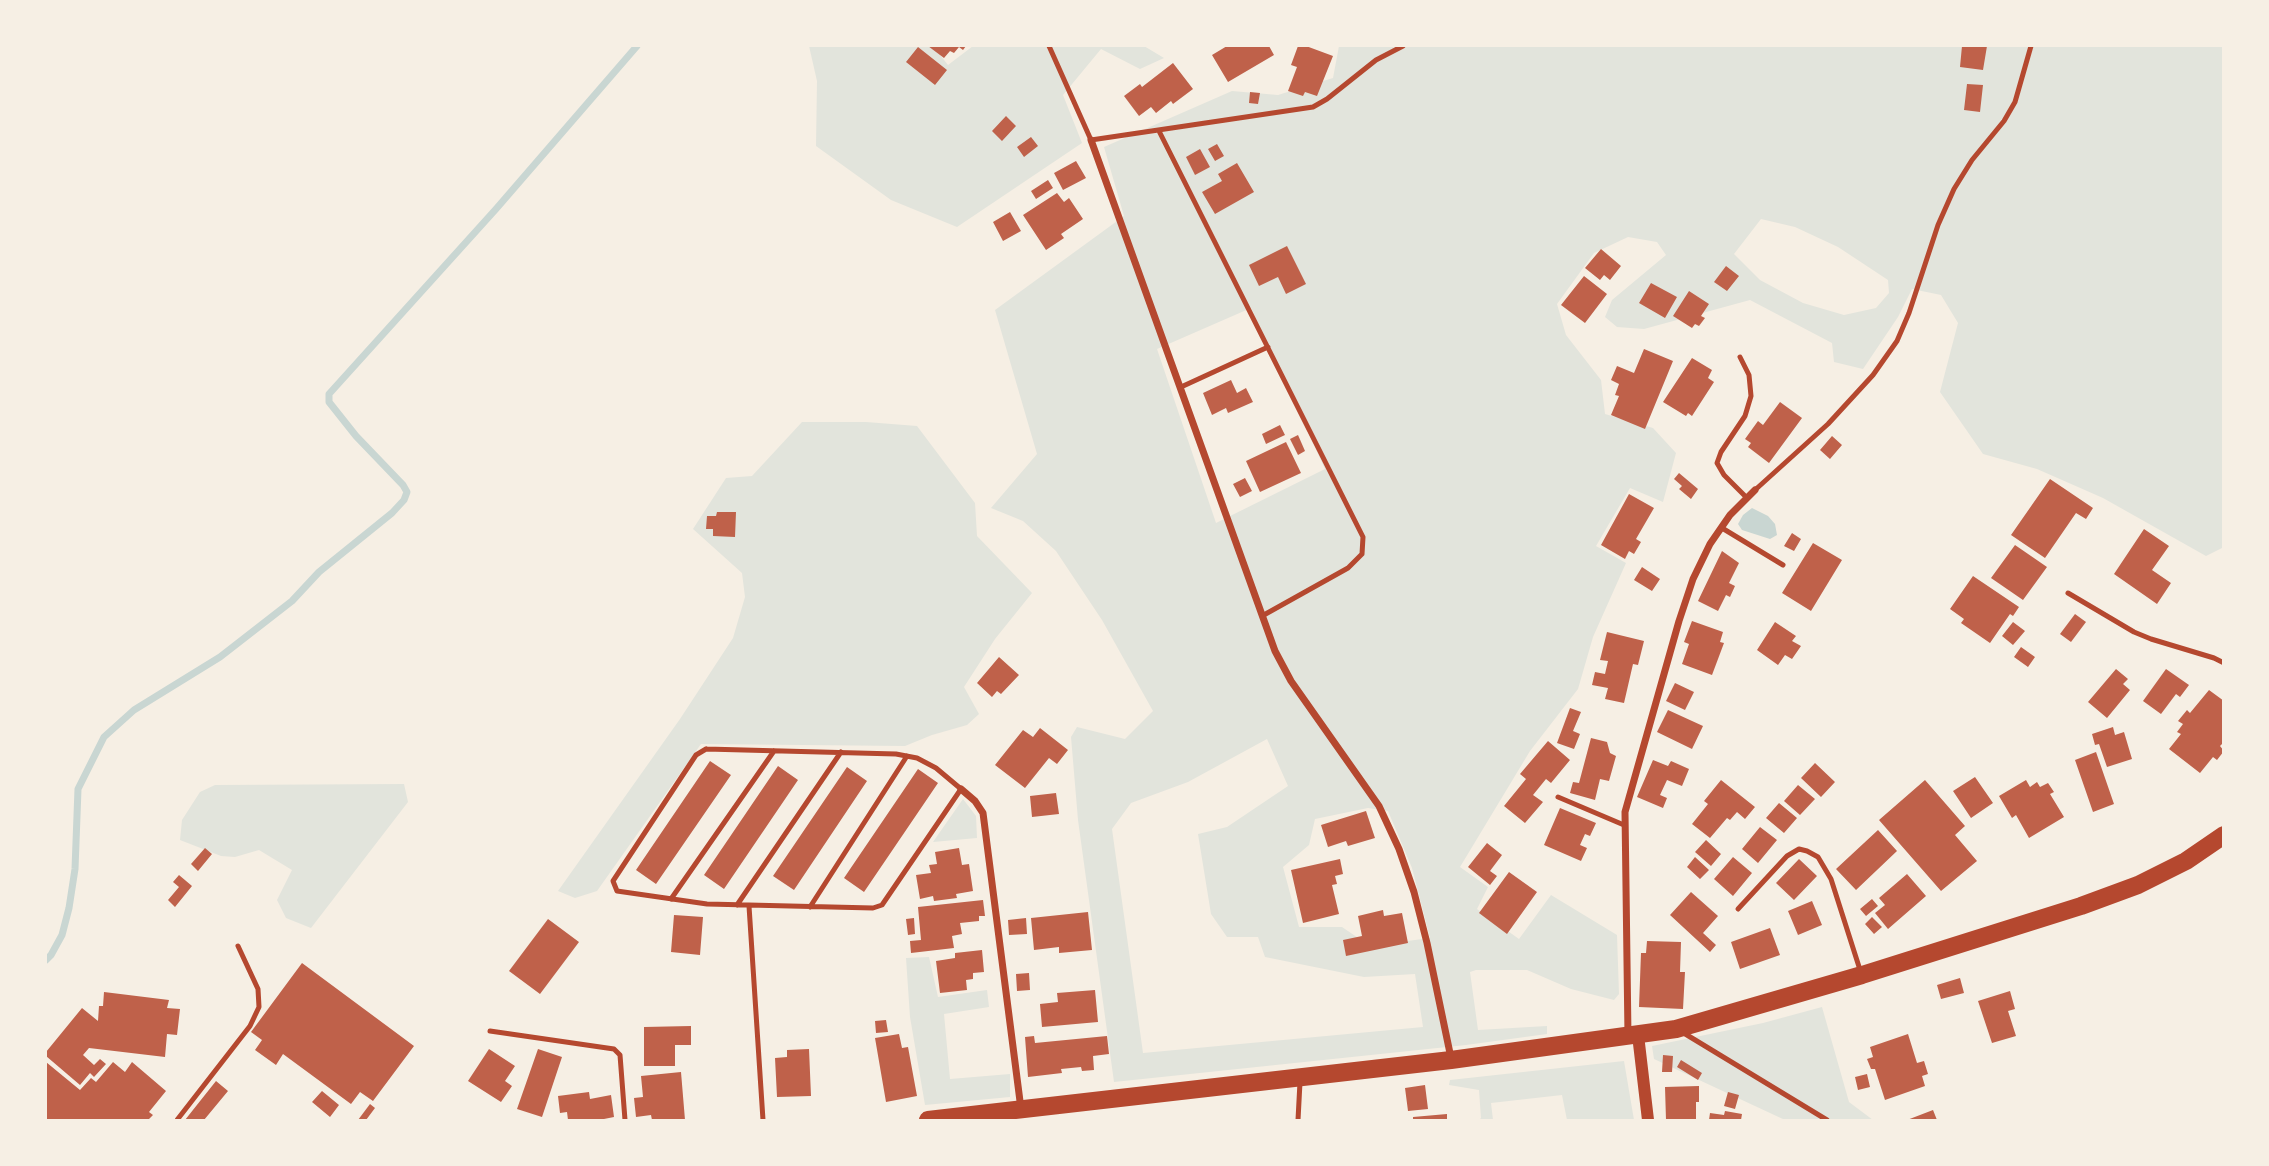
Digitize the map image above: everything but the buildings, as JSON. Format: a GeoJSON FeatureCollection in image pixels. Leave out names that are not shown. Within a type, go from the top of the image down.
{"type":"FeatureCollection","features":[{"type":"Feature","properties":{"kind":"main road"},"geometry":{"type":"LineString","coordinates":[[928,1121],[1451,1060],[1676,1029],[2031,923],[2138,885],[2186,861],[2224,835]]}},
{"type":"Feature","properties":{"kind":"street"},"geometry":{"type":"LineString","coordinates":[[1091,140],[1275,651],[1291,681],[1379,806],[1399,849],[1414,892],[1427,943],[1451,1060]]}},
{"type":"Feature","properties":{"kind":"street"},"geometry":{"type":"LineString","coordinates":[[1648,1121],[1633,1036],[1625,812],[1693,579],[1710,544],[1755,490]]}},
{"type":"Feature","properties":{"kind":"street"},"geometry":{"type":"LineString","coordinates":[[961,789],[975,801],[982,813],[1021,1110]]}},
{"type":"Feature","properties":{"kind":"lane"},"geometry":{"type":"LineString","coordinates":[[1049,46],[1091,140],[1313,107],[1376,60],[1403,46]]}},
{"type":"Feature","properties":{"kind":"lane"},"geometry":{"type":"LineString","coordinates":[[1755,490],[1828,424],[1873,375],[1897,341],[1938,225],[1954,189],[2015,102],[2031,46]]}},
{"type":"Feature","properties":{"kind":"lane"},"geometry":{"type":"LineString","coordinates":[[1159,131],[1363,537],[1362,554],[1348,568],[1262,616]]}},
{"type":"Feature","properties":{"kind":"lane"},"geometry":{"type":"LineString","coordinates":[[1181,387],[1268,347]]}},
{"type":"Feature","properties":{"kind":"lane"},"geometry":{"type":"LineString","coordinates":[[1740,357],[1749,375],[1751,396],[1745,416],[1721,452],[1717,463],[1724,475],[1747,498]]}},
{"type":"Feature","properties":{"kind":"lane"},"geometry":{"type":"LineString","coordinates":[[1722,528],[1783,565]]}},
{"type":"Feature","properties":{"kind":"lane"},"geometry":{"type":"LineString","coordinates":[[2068,593],[2143,636],[2224,663]]}},
{"type":"Feature","properties":{"kind":"lane"},"geometry":{"type":"LineString","coordinates":[[706,749],[841,752],[897,754],[917,758],[936,768],[961,789],[882,905],[873,908],[749,906],[617,891],[613,881],[696,755],[706,749]]}},
{"type":"Feature","properties":{"kind":"lane"},"geometry":{"type":"LineString","coordinates":[[671,899],[774,751]]}},
{"type":"Feature","properties":{"kind":"lane"},"geometry":{"type":"LineString","coordinates":[[737,905],[841,752]]}},
{"type":"Feature","properties":{"kind":"lane"},"geometry":{"type":"LineString","coordinates":[[810,907],[907,756]]}},
{"type":"Feature","properties":{"kind":"lane"},"geometry":{"type":"LineString","coordinates":[[1558,797],[1624,825]]}},
{"type":"Feature","properties":{"kind":"lane"},"geometry":{"type":"LineString","coordinates":[[1738,909],[1787,856],[1799,849],[1807,851],[1818,857],[1830,879],[1861,975]]}},
{"type":"Feature","properties":{"kind":"lane"},"geometry":{"type":"LineString","coordinates":[[749,906],[763,1121]]}},
{"type":"Feature","properties":{"kind":"lane"},"geometry":{"type":"LineString","coordinates":[[177,1121],[250,1026],[259,1007],[258,989],[239,946]]}},
{"type":"Feature","properties":{"kind":"lane"},"geometry":{"type":"LineString","coordinates":[[1676,1029],[1827,1121]]}},
{"type":"Feature","properties":{"kind":"lane"},"geometry":{"type":"LineString","coordinates":[[490,1031],[614,1049],[620,1055],[625,1121]]}},
{"type":"Feature","properties":{"kind":"lane"},"geometry":{"type":"LineString","coordinates":[[1298,1121],[1300,1077]]}},
{"type":"Feature","properties":{"kind":"shaded area"},"geometry":{"type":"Polygon","coordinates":[[[809,46],[933,46],[948,65],[973,46],[1144,46],[1164,58],[1140,69],[1101,49],[1063,95],[1082,143],[957,227],[891,200],[816,146],[817,81],[809,46]]]}},
{"type":"Feature","properties":{"kind":"shaded area"},"geometry":{"type":"Polygon","coordinates":[[[1339,46],[2223,46],[2224,547],[2206,556],[2103,498],[2037,469],[1983,454],[1940,392],[1958,323],[1941,295],[1912,289],[1898,317],[1863,369],[1834,362],[1832,343],[1750,300],[1644,329],[1617,327],[1605,317],[1612,300],[1666,255],[1657,242],[1628,237],[1594,253],[1557,304],[1566,335],[1601,380],[1605,414],[1653,428],[1676,453],[1663,502],[1630,488],[1596,546],[1626,563],[1593,637],[1578,689],[1530,751],[1460,867],[1488,887],[1477,909],[1519,939],[1551,895],[1617,935],[1619,994],[1614,1000],[1571,989],[1527,970],[1476,970],[1470,972],[1478,1030],[1547,1026],[1547,1034],[1114,1082],[1078,820],[1071,737],[1077,727],[1125,739],[1153,711],[1102,620],[1056,551],[1023,521],[991,508],[1037,454],[995,310],[1124,216],[1104,147],[1232,91],[1278,95],[1333,78],[1339,46]],[[1761,219],[1734,254],[1760,280],[1803,303],[1844,315],[1876,308],[1889,293],[1888,280],[1838,247],[1795,227],[1761,219]],[[1251,308],[1157,349],[1216,523],[1325,469],[1251,308]],[[1267,739],[1188,782],[1131,803],[1112,829],[1143,1053],[1423,1027],[1415,974],[1364,977],[1265,957],[1258,937],[1227,937],[1211,914],[1198,834],[1227,827],[1288,786],[1267,739]],[[1368,808],[1315,819],[1309,845],[1283,867],[1299,927],[1342,927],[1370,946],[1430,938],[1412,868],[1388,811],[1368,808]]]}},
{"type":"Feature","properties":{"kind":"shaded area"},"geometry":{"type":"Polygon","coordinates":[[[802,422],[866,422],[917,426],[975,503],[977,536],[1032,593],[995,639],[964,687],[979,714],[967,725],[905,746],[701,744],[597,891],[575,898],[558,891],[680,719],[733,638],[745,597],[742,573],[693,529],[726,478],[752,476],[802,422]]]}},
{"type":"Feature","properties":{"kind":"shaded area"},"geometry":{"type":"Polygon","coordinates":[[[1752,508],[1768,516],[1775,524],[1777,535],[1770,539],[1742,530],[1738,524],[1743,515],[1752,508]]]}},
{"type":"Feature","properties":{"kind":"shaded area"},"geometry":{"type":"Polygon","coordinates":[[[404,784],[408,802],[311,928],[286,918],[277,900],[292,870],[259,850],[235,857],[221,856],[180,840],[182,820],[200,792],[215,785],[404,784]]]}},
{"type":"Feature","properties":{"kind":"shaded area"},"geometry":{"type":"Polygon","coordinates":[[[963,799],[976,816],[977,838],[933,842],[963,799]]]}},
{"type":"Feature","properties":{"kind":"shaded area"},"geometry":{"type":"Polygon","coordinates":[[[929,957],[938,997],[987,990],[989,1007],[944,1014],[950,1079],[1010,1074],[1010,1097],[925,1105],[910,1017],[906,958],[929,957]]]}},
{"type":"Feature","properties":{"kind":"shaded area"},"geometry":{"type":"Polygon","coordinates":[[[1822,1007],[1849,1102],[1873,1120],[1785,1120],[1654,1059],[1652,1046],[1763,1023],[1822,1007]]]}},
{"type":"Feature","properties":{"kind":"shaded area"},"geometry":{"type":"Polygon","coordinates":[[[1624,1061],[1634,1120],[1567,1120],[1562,1095],[1491,1103],[1493,1120],[1479,1120],[1479,1090],[1449,1085],[1450,1080],[1624,1061]]]}},
{"type":"Feature","properties":{"kind":"waterway"},"geometry":{"type":"LineString","coordinates":[[46,960],[62,935],[69,908],[75,869],[78,789],[104,737],[134,710],[220,657],[292,601],[319,572],[392,513],[404,500],[407,492],[403,485],[356,436],[329,402],[329,394],[496,209],[637,46]]}}]}
